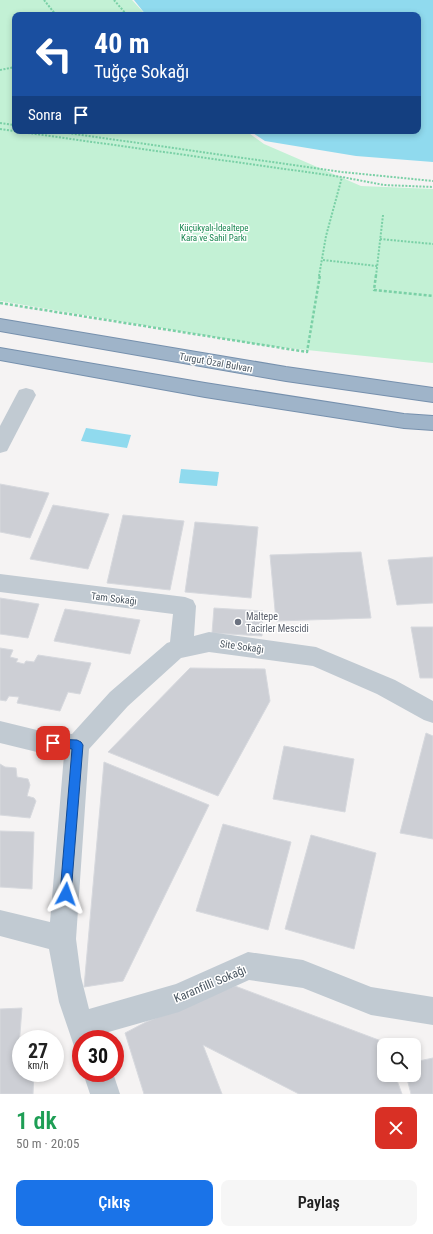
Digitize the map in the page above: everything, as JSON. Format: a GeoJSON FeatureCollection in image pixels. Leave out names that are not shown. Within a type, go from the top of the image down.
{"type":"FeatureCollection","features":[{"type":"Feature","properties":{"kind":"highway","name":"Turgut Özal Bulvarı"},"geometry":{"type":"LineString","coordinates":[[0,325],[286,374],[433,395]]}},
{"type":"Feature","properties":{"kind":"highway"},"geometry":{"type":"LineString","coordinates":[[0,354],[205,390],[433,423]]}},
{"type":"Feature","properties":{"kind":"street"},"geometry":{"type":"LineString","coordinates":[[0,446],[26,395]]}},
{"type":"Feature","properties":{"kind":"street","name":"Tam Sokağı"},"geometry":{"type":"LineString","coordinates":[[0,582],[185,606],[181,649]]}},
{"type":"Feature","properties":{"kind":"street","name":"Site Sokağı"},"geometry":{"type":"LineString","coordinates":[[77,745],[119,699],[175,650],[209,642],[316,657],[386,687],[433,713]]}},
{"type":"Feature","properties":{"kind":"street"},"geometry":{"type":"LineString","coordinates":[[0,732],[41,742],[77,745],[62,939],[64,959],[82,1030]]}},
{"type":"Feature","properties":{"kind":"street"},"geometry":{"type":"LineString","coordinates":[[0,923],[62,939]]}},
{"type":"Feature","properties":{"kind":"street","name":"Karanfilli Sokağı"},"geometry":{"type":"LineString","coordinates":[[91,1030],[179,998],[248,966],[303,974],[370,1001],[433,1011]]}},
{"type":"Feature","properties":{"kind":"street"},"geometry":{"type":"LineString","coordinates":[[101,1082],[105,1094]]}},
{"type":"Feature","properties":{"kind":"path"},"geometry":{"type":"LineString","coordinates":[[44,0],[54,12]]}},
{"type":"Feature","properties":{"kind":"path"},"geometry":{"type":"LineString","coordinates":[[114,0],[124,12]]}},
{"type":"Feature","properties":{"kind":"path"},"geometry":{"type":"LineString","coordinates":[[0,70],[12,68]]}},
{"type":"Feature","properties":{"kind":"path"},"geometry":{"type":"LineString","coordinates":[[0,123],[12,125]]}},
{"type":"Feature","properties":{"kind":"path"},"geometry":{"type":"LineString","coordinates":[[0,129],[12,131]]}},
{"type":"Feature","properties":{"kind":"path"},"geometry":{"type":"LineString","coordinates":[[36,134],[342,177],[384,185],[433,187]]}},
{"type":"Feature","properties":{"kind":"path"},"geometry":{"type":"LineString","coordinates":[[75,134],[342,172],[433,181]]}},
{"type":"Feature","properties":{"kind":"path"},"geometry":{"type":"LineString","coordinates":[[0,303],[306,352],[326,236],[342,177]]}},
{"type":"Feature","properties":{"kind":"path"},"geometry":{"type":"LineString","coordinates":[[383,215],[374,290],[433,296]]}},
{"type":"Feature","properties":{"kind":"path"},"geometry":{"type":"LineString","coordinates":[[380,239],[433,244]]}},
{"type":"Feature","properties":{"kind":"path"},"geometry":{"type":"LineString","coordinates":[[323,260],[377,266]]}},
{"type":"Feature","properties":{"kind":"green space","name":"Küçükyalı-İdealtepe Kara ve Sahil Parkı"},"geometry":{"type":"Polygon","coordinates":[[[0,0],[132,0],[143,12],[12,12],[12,134],[250,134],[264,144],[361,186],[433,189],[433,363],[268,346],[0,301],[0,0]]]}},
{"type":"Feature","properties":{"kind":"water"},"geometry":{"type":"Polygon","coordinates":[[[134,0],[433,0],[433,162],[356,156],[265,141],[254,134],[421,134],[421,12],[144,12],[134,0]]]}},
{"type":"Feature","properties":{"kind":"water"},"geometry":{"type":"Polygon","coordinates":[[[86,428],[131,435],[127,448],[81,441],[86,428]]]}},
{"type":"Feature","properties":{"kind":"water"},"geometry":{"type":"Polygon","coordinates":[[[181,469],[219,472],[217,486],[179,483],[181,469]]]}},
{"type":"Feature","properties":{"kind":"building"},"geometry":{"type":"Polygon","coordinates":[[[0,484],[49,493],[30,538],[0,532],[0,484]]]}},
{"type":"Feature","properties":{"kind":"building"},"geometry":{"type":"Polygon","coordinates":[[[53,505],[109,514],[88,569],[30,559],[53,505]]]}},
{"type":"Feature","properties":{"kind":"building"},"geometry":{"type":"Polygon","coordinates":[[[123,515],[184,521],[170,590],[107,583],[123,515]]]}},
{"type":"Feature","properties":{"kind":"building"},"geometry":{"type":"Polygon","coordinates":[[[195,522],[258,527],[251,598],[185,592],[195,522]]]}},
{"type":"Feature","properties":{"kind":"building"},"geometry":{"type":"Polygon","coordinates":[[[361,552],[371,618],[276,621],[270,555],[361,552]]]}},
{"type":"Feature","properties":{"kind":"building"},"geometry":{"type":"Polygon","coordinates":[[[433,557],[433,603],[397,605],[388,560],[433,557]]]}},
{"type":"Feature","properties":{"kind":"building"},"geometry":{"type":"Polygon","coordinates":[[[0,598],[39,604],[28,638],[0,634],[0,598]]]}},
{"type":"Feature","properties":{"kind":"building","name":"Maltepe Tacirler Mescidi"},"geometry":{"type":"Polygon","coordinates":[[[214,608],[263,611],[262,636],[212,633],[214,608]]]}},
{"type":"Feature","properties":{"kind":"building"},"geometry":{"type":"Polygon","coordinates":[[[65,609],[140,620],[130,654],[54,641],[65,609]]]}},
{"type":"Feature","properties":{"kind":"building"},"geometry":{"type":"Polygon","coordinates":[[[411,627],[433,627],[433,678],[420,678],[411,627]]]}},
{"type":"Feature","properties":{"kind":"building"},"geometry":{"type":"Polygon","coordinates":[[[0,648],[13,650],[10,657],[18,659],[16,662],[24,664],[26,661],[34,662],[38,655],[91,663],[80,694],[68,692],[60,711],[17,703],[19,697],[9,696],[6,701],[0,700],[0,648]]]}},
{"type":"Feature","properties":{"kind":"building"},"geometry":{"type":"Polygon","coordinates":[[[190,668],[265,669],[270,701],[218,796],[108,752],[190,668]]]}},
{"type":"Feature","properties":{"kind":"building"},"geometry":{"type":"Polygon","coordinates":[[[426,733],[433,736],[433,839],[400,833],[426,733]]]}},
{"type":"Feature","properties":{"kind":"building"},"geometry":{"type":"Polygon","coordinates":[[[284,746],[354,759],[345,812],[273,799],[284,746]]]}},
{"type":"Feature","properties":{"kind":"building"},"geometry":{"type":"Polygon","coordinates":[[[104,762],[209,805],[123,981],[84,987],[104,762]]]}},
{"type":"Feature","properties":{"kind":"building"},"geometry":{"type":"Polygon","coordinates":[[[0,764],[5,767],[16,768],[17,777],[28,779],[30,785],[27,796],[34,798],[36,801],[30,818],[0,815],[0,764]]]}},
{"type":"Feature","properties":{"kind":"building"},"geometry":{"type":"Polygon","coordinates":[[[223,824],[291,842],[268,930],[196,911],[223,824]]]}},
{"type":"Feature","properties":{"kind":"building"},"geometry":{"type":"Polygon","coordinates":[[[0,831],[34,832],[32,889],[0,887],[0,831]]]}},
{"type":"Feature","properties":{"kind":"building"},"geometry":{"type":"Polygon","coordinates":[[[311,835],[376,853],[354,949],[285,929],[311,835]]]}},
{"type":"Feature","properties":{"kind":"building"},"geometry":{"type":"Polygon","coordinates":[[[235,986],[377,1039],[377,1082],[398,1082],[402,1094],[299,1094],[203,1045],[222,1094],[144,1094],[125,1033],[146,1022],[235,986]]]}},
{"type":"Feature","properties":{"kind":"building"},"geometry":{"type":"Polygon","coordinates":[[[22,1008],[20,1030],[12,1030],[12,1082],[34,1082],[33,1094],[0,1094],[0,1009],[22,1008]]]}},
{"type":"Feature","properties":{"kind":"building"},"geometry":{"type":"Polygon","coordinates":[[[433,1058],[433,1094],[411,1094],[408,1082],[421,1082],[421,1061],[433,1058]]]}},
{"type":"Feature","properties":{"kind":"place","name":"Maltepe Tacirler Mescidi"},"geometry":{"type":"Point","coordinates":[238,622]}},
{"type":"Feature","properties":{"kind":"route"},"geometry":{"type":"LineString","coordinates":[[53,743],[77,745],[66,894]]}}]}
